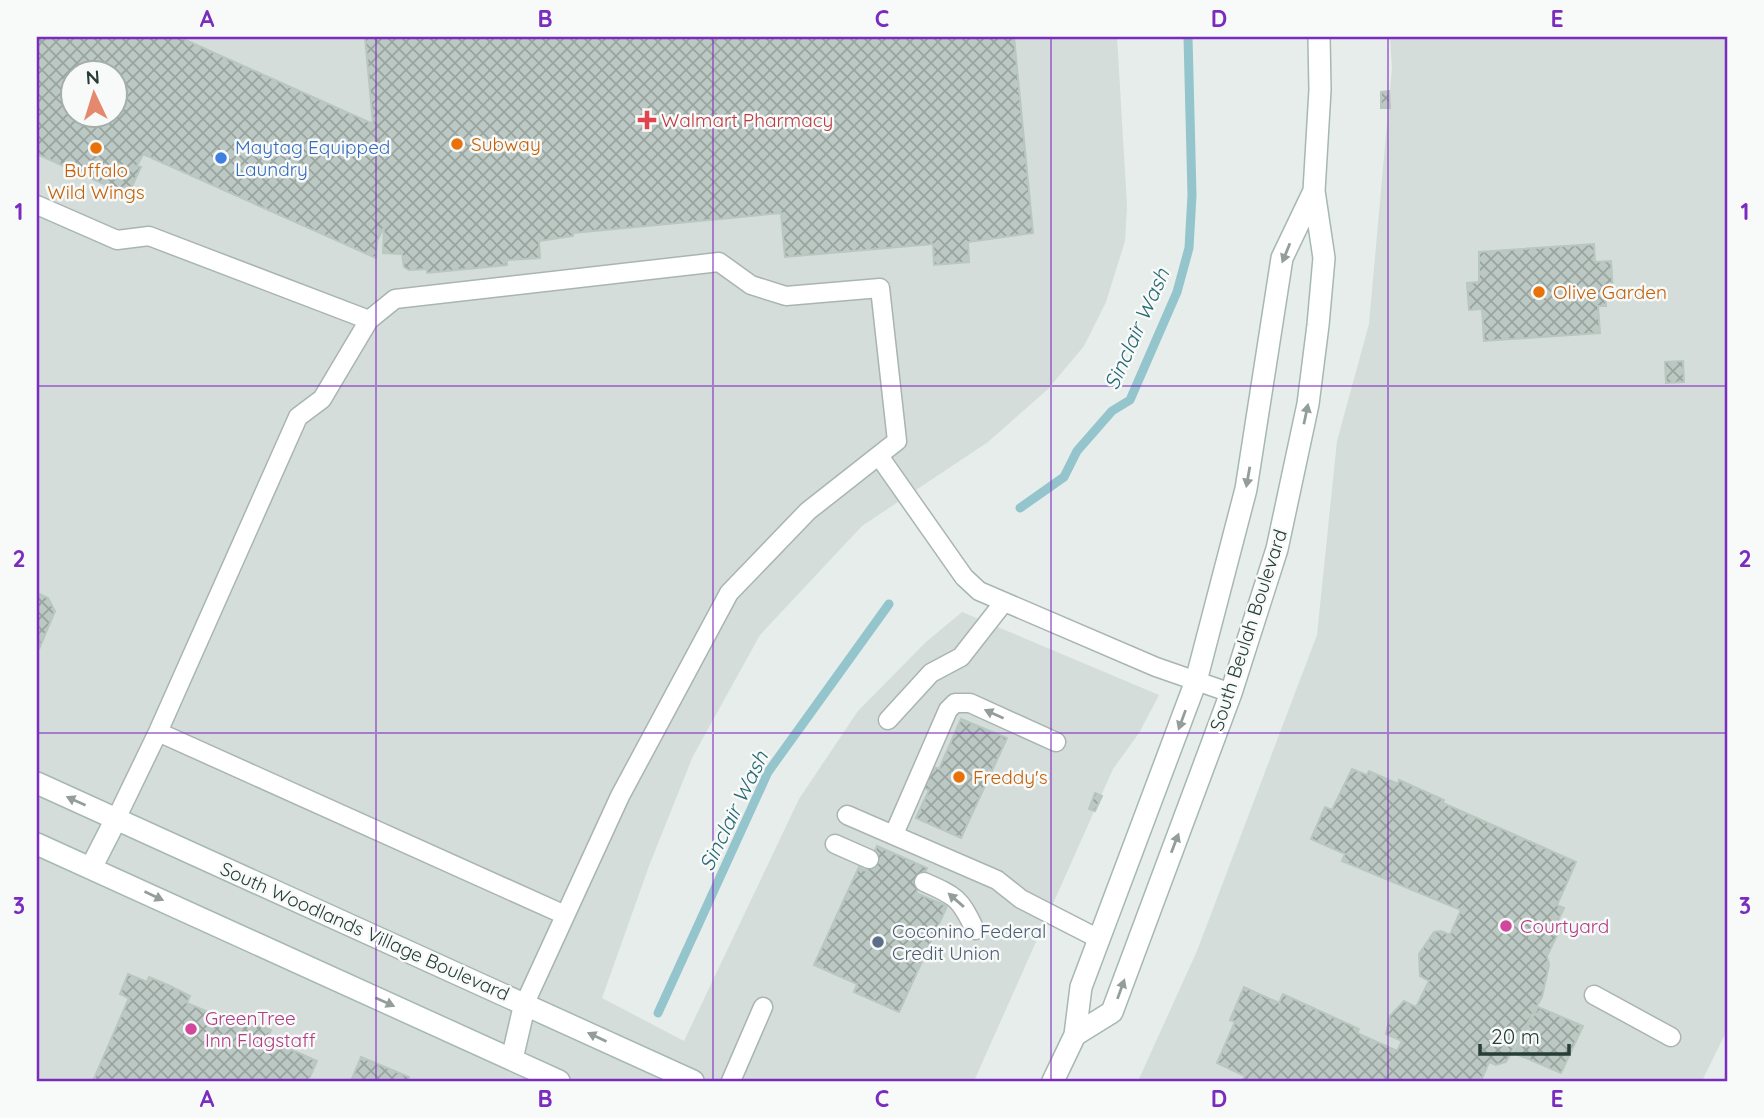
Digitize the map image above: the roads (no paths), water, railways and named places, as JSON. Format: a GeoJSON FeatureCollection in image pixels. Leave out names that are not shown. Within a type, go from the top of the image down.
{"type":"FeatureCollection","features":[{"type":"Feature","properties":{"kind":"main road","name":"South Beulah Boulevard"},"geometry":{"type":"LineString","coordinates":[[1075,1035],[1112,1012],[1231,693],[1277,549],[1308,404],[1324,258],[1314,191],[1320,90],[1319,37]]}},
{"type":"Feature","properties":{"kind":"main road","name":"South Beulah Boulevard"},"geometry":{"type":"LineString","coordinates":[[1053,1081],[1075,1035],[1081,987],[1196,681],[1245,489],[1282,258],[1314,191]]}},
{"type":"Feature","properties":{"kind":"main road","name":"South Woodlands Village Boulevard"},"geometry":{"type":"LineString","coordinates":[[37,783],[693,1081]]}},
{"type":"Feature","properties":{"kind":"main road"},"geometry":{"type":"LineString","coordinates":[[91,868],[116,819]]}},
{"type":"Feature","properties":{"kind":"main road"},"geometry":{"type":"LineString","coordinates":[[37,844],[559,1081]]}},
{"type":"Feature","properties":{"kind":"main road"},"geometry":{"type":"LineString","coordinates":[[512,1059],[525,1003]]}},
{"type":"Feature","properties":{"kind":"lane"},"geometry":{"type":"LineString","coordinates":[[37,205],[117,240],[149,236],[369,320]]}},
{"type":"Feature","properties":{"kind":"lane"},"geometry":{"type":"LineString","coordinates":[[116,819],[158,732],[298,417],[322,399],[369,320],[395,299],[719,262],[751,285],[786,296],[880,288],[897,441],[808,511],[729,593],[620,796],[525,1003]]}},
{"type":"Feature","properties":{"kind":"lane"},"geometry":{"type":"LineString","coordinates":[[879,456],[964,577],[979,591],[1231,693]]}},
{"type":"Feature","properties":{"kind":"lane"},"geometry":{"type":"LineString","coordinates":[[888,720],[931,673],[961,657],[1004,602]]}},
{"type":"Feature","properties":{"kind":"lane"},"geometry":{"type":"LineString","coordinates":[[894,834],[948,710],[955,703],[970,703],[1056,742]]}},
{"type":"Feature","properties":{"kind":"lane"},"geometry":{"type":"LineString","coordinates":[[158,732],[565,915]]}},
{"type":"Feature","properties":{"kind":"lane"},"geometry":{"type":"LineString","coordinates":[[847,815],[997,880],[1021,899],[1099,939]]}},
{"type":"Feature","properties":{"kind":"lane"},"geometry":{"type":"LineString","coordinates":[[835,844],[869,859]]}},
{"type":"Feature","properties":{"kind":"lane"},"geometry":{"type":"LineString","coordinates":[[924,882],[950,894],[963,904],[975,930]]}},
{"type":"Feature","properties":{"kind":"lane"},"geometry":{"type":"LineString","coordinates":[[1594,995],[1671,1037]]}},
{"type":"Feature","properties":{"kind":"lane"},"geometry":{"type":"LineString","coordinates":[[731,1081],[763,1007]]}},
{"type":"Feature","properties":{"kind":"waterway","name":"Sinclair Wash"},"geometry":{"type":"LineString","coordinates":[[1020,508],[1064,477],[1077,451],[1112,411],[1130,400],[1177,292],[1189,248],[1192,195],[1188,37]]}},
{"type":"Feature","properties":{"kind":"waterway","name":"Sinclair Wash"},"geometry":{"type":"LineString","coordinates":[[658,1013],[768,772],[889,604]]}},
{"type":"Feature","properties":{"kind":"place","name":"Walmart Pharmacy"},"geometry":{"type":"Point","coordinates":[647,120]}},
{"type":"Feature","properties":{"kind":"place","name":"Subway"},"geometry":{"type":"Point","coordinates":[457,144]}},
{"type":"Feature","properties":{"kind":"place","name":"Buffalo Wild Wings"},"geometry":{"type":"Point","coordinates":[96,148]}},
{"type":"Feature","properties":{"kind":"place","name":"Maytag Equipped Laundry"},"geometry":{"type":"Point","coordinates":[221,158]}},
{"type":"Feature","properties":{"kind":"place","name":"Olive Garden"},"geometry":{"type":"Point","coordinates":[1539,292]}},
{"type":"Feature","properties":{"kind":"place","name":"Freddy's"},"geometry":{"type":"Point","coordinates":[959,777]}},
{"type":"Feature","properties":{"kind":"place","name":"Courtyard"},"geometry":{"type":"Point","coordinates":[1506,926]}},
{"type":"Feature","properties":{"kind":"place","name":"Coconino Federal Credit Union"},"geometry":{"type":"Point","coordinates":[878,942]}},
{"type":"Feature","properties":{"kind":"place","name":"GreenTree Inn Flagstaff"},"geometry":{"type":"Point","coordinates":[191,1029]}}]}
